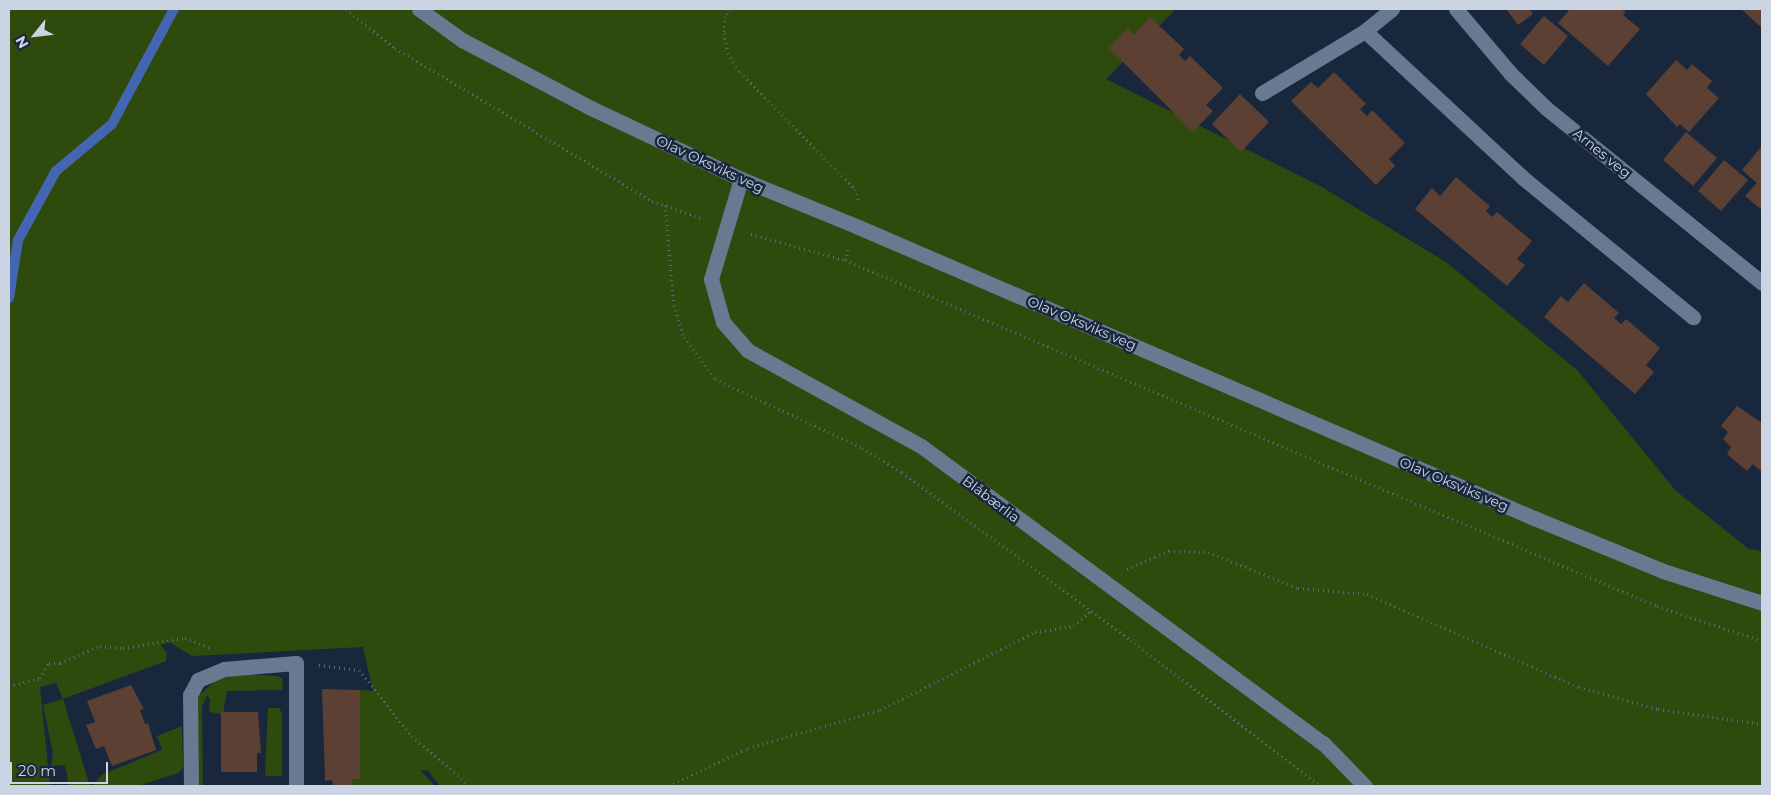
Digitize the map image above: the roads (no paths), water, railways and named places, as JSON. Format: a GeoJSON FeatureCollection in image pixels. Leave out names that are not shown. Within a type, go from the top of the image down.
{"type":"FeatureCollection","features":[{"type":"Feature","properties":{"kind":"street","name":"Olav Oksviks veg"},"geometry":{"type":"LineString","coordinates":[[419,9],[462,40],[591,108],[741,179],[856,226],[1534,518],[1663,571],[1762,603]]}},
{"type":"Feature","properties":{"kind":"street"},"geometry":{"type":"LineString","coordinates":[[1262,93],[1365,31],[1392,9]]}},
{"type":"Feature","properties":{"kind":"street","name":"Arnes veg"},"geometry":{"type":"LineString","coordinates":[[1456,9],[1510,73],[1546,108],[1762,283]]}},
{"type":"Feature","properties":{"kind":"street"},"geometry":{"type":"LineString","coordinates":[[1365,31],[1523,178],[1693,317]]}},
{"type":"Feature","properties":{"kind":"street","name":"Blåbærlia"},"geometry":{"type":"LineString","coordinates":[[741,179],[711,280],[723,322],[747,350],[921,446],[1091,574],[1323,743],[1365,786]]}},
{"type":"Feature","properties":{"kind":"street"},"geometry":{"type":"LineString","coordinates":[[191,786],[190,695],[198,680],[224,669],[296,663],[296,786]]}},
{"type":"Feature","properties":{"kind":"waterway"},"geometry":{"type":"LineString","coordinates":[[9,298],[18,240],[56,171],[112,124],[174,9]]}}]}
